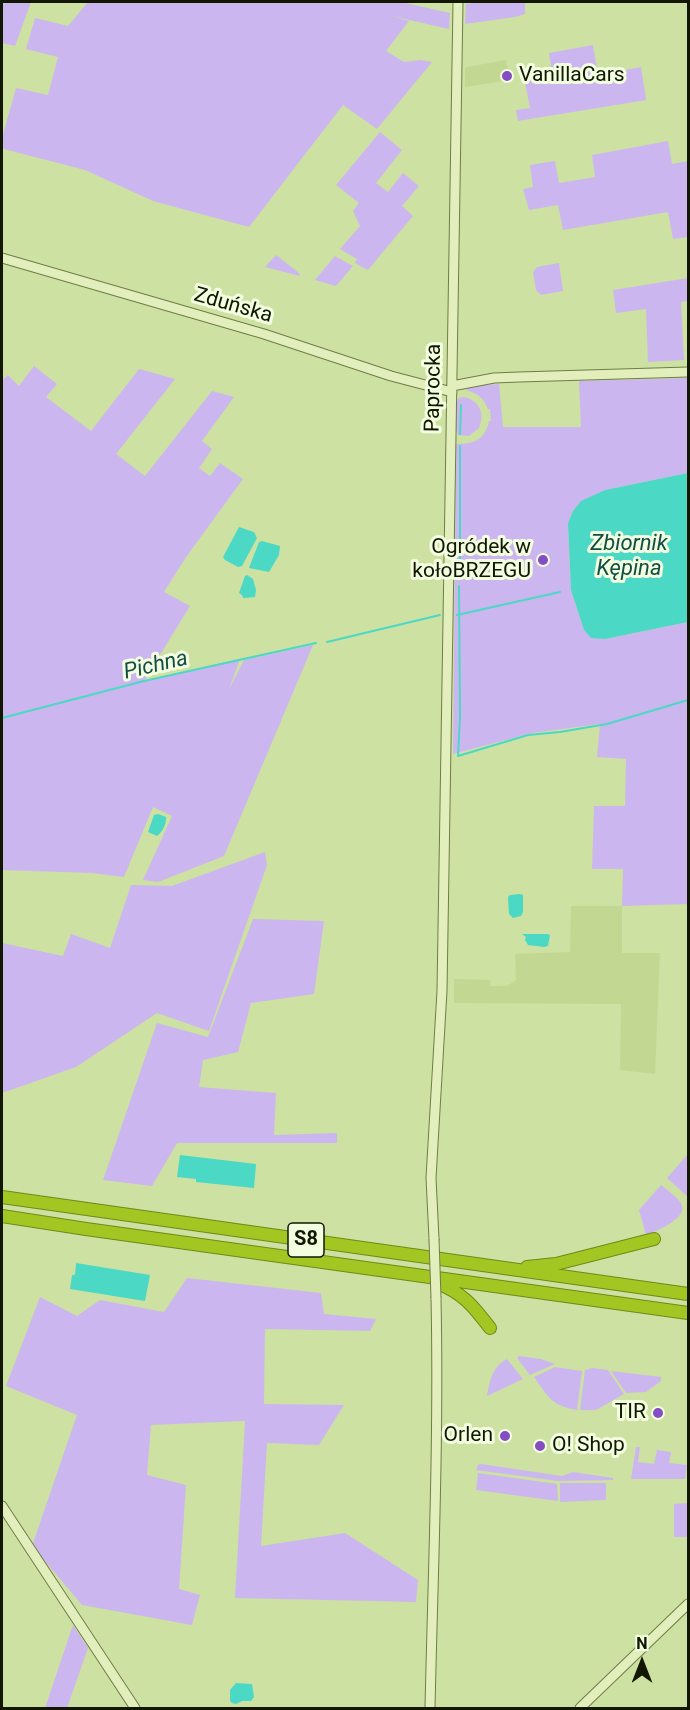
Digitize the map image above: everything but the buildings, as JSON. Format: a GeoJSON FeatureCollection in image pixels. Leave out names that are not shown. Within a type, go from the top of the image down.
{"type":"FeatureCollection","features":[{"type":"Feature","properties":{"kind":"highway","name":"S8"},"geometry":{"type":"LineString","coordinates":[[2,1197],[688,1294]]}},
{"type":"Feature","properties":{"kind":"highway","name":"S8"},"geometry":{"type":"LineString","coordinates":[[2,1216],[688,1313]]}},
{"type":"Feature","properties":{"kind":"highway"},"geometry":{"type":"LineString","coordinates":[[505,1269],[556,1264],[654,1239]]}},
{"type":"Feature","properties":{"kind":"highway"},"geometry":{"type":"LineString","coordinates":[[417,1275],[462,1295],[490,1328]]}},
{"type":"Feature","properties":{"kind":"street","name":"Paprocka"},"geometry":{"type":"LineString","coordinates":[[430,1708],[438,1384],[431,1178],[442,991],[447,775],[458,2]]}},
{"type":"Feature","properties":{"kind":"street","name":"Zduńska"},"geometry":{"type":"LineString","coordinates":[[2,258],[264,334],[392,376],[453,389],[494,378],[688,372]]}},
{"type":"Feature","properties":{"kind":"street"},"geometry":{"type":"LineString","coordinates":[[2,1506],[135,1708]]}},
{"type":"Feature","properties":{"kind":"street"},"geometry":{"type":"LineString","coordinates":[[580,1708],[688,1604]]}},
{"type":"Feature","properties":{"kind":"shaded area"},"geometry":{"type":"Polygon","coordinates":[[[2,2],[31,2],[15,46],[2,43],[2,2]]]}},
{"type":"Feature","properties":{"kind":"shaded area"},"geometry":{"type":"Polygon","coordinates":[[[88,2],[401,2],[450,13],[449,29],[392,16],[409,21],[386,51],[404,62],[420,60],[432,62],[377,129],[343,105],[249,227],[153,201],[85,170],[4,149],[2,138],[16,88],[48,95],[58,57],[26,49],[35,18],[68,26],[88,2]]]}},
{"type":"Feature","properties":{"kind":"shaded area"},"geometry":{"type":"Polygon","coordinates":[[[525,2],[525,14],[465,24],[466,4],[525,2]]]}},
{"type":"Feature","properties":{"kind":"shaded area"},"geometry":{"type":"Polygon","coordinates":[[[593,45],[598,75],[641,67],[646,100],[518,121],[516,110],[530,108],[524,77],[552,72],[549,53],[593,45]]]}},
{"type":"Feature","properties":{"kind":"shaded area"},"geometry":{"type":"Polygon","coordinates":[[[506,60],[510,80],[465,87],[467,67],[506,60]]]}},
{"type":"Feature","properties":{"kind":"shaded area"},"geometry":{"type":"Polygon","coordinates":[[[380,132],[402,150],[376,183],[388,192],[403,173],[419,186],[402,206],[413,216],[368,270],[355,263],[357,259],[340,249],[360,226],[353,211],[359,203],[336,185],[380,132]]]}},
{"type":"Feature","properties":{"kind":"shaded area"},"geometry":{"type":"Polygon","coordinates":[[[668,141],[672,164],[688,161],[688,237],[673,239],[668,212],[563,230],[558,205],[529,210],[523,189],[533,187],[530,165],[555,161],[559,183],[595,177],[592,155],[668,141]]]}},
{"type":"Feature","properties":{"kind":"shaded area"},"geometry":{"type":"Polygon","coordinates":[[[276,255],[299,273],[300,276],[265,267],[276,255]]]}},
{"type":"Feature","properties":{"kind":"shaded area"},"geometry":{"type":"Polygon","coordinates":[[[335,256],[353,266],[336,286],[315,280],[335,256]]]}},
{"type":"Feature","properties":{"kind":"shaded area"},"geometry":{"type":"Polygon","coordinates":[[[559,263],[563,291],[541,295],[536,290],[533,272],[537,267],[559,263]]]}},
{"type":"Feature","properties":{"kind":"shaded area"},"geometry":{"type":"Polygon","coordinates":[[[688,278],[688,301],[681,302],[684,360],[648,362],[646,309],[616,313],[613,290],[688,278]]]}},
{"type":"Feature","properties":{"kind":"shaded area"},"geometry":{"type":"Polygon","coordinates":[[[34,366],[57,384],[46,397],[91,431],[139,369],[175,379],[116,454],[145,476],[212,391],[234,397],[202,441],[212,449],[199,468],[210,476],[220,463],[243,479],[186,557],[164,592],[190,606],[144,681],[240,659],[229,689],[244,660],[313,645],[224,856],[158,882],[143,880],[172,816],[153,807],[124,877],[92,873],[2,870],[2,380],[8,375],[19,386],[34,366]]]}},
{"type":"Feature","properties":{"kind":"shaded area"},"geometry":{"type":"Polygon","coordinates":[[[688,378],[688,473],[605,490],[581,502],[573,511],[568,523],[571,590],[584,630],[591,637],[605,639],[688,622],[688,904],[622,906],[623,869],[592,869],[594,806],[625,806],[626,759],[597,757],[600,724],[532,733],[453,754],[456,444],[478,440],[485,433],[491,421],[490,409],[485,402],[466,390],[470,386],[499,384],[503,427],[581,427],[579,381],[688,378]]]}},
{"type":"Feature","properties":{"kind":"shaded area"},"geometry":{"type":"Polygon","coordinates":[[[464,397],[474,401],[481,413],[479,428],[469,436],[458,435],[456,431],[456,401],[464,397]]]}},
{"type":"Feature","properties":{"kind":"shaded area"},"geometry":{"type":"Polygon","coordinates":[[[265,852],[267,865],[209,1031],[157,1013],[76,1067],[2,1093],[2,943],[63,956],[71,934],[110,948],[131,885],[172,886],[265,852]]]}},
{"type":"Feature","properties":{"kind":"shaded area"},"geometry":{"type":"Polygon","coordinates":[[[571,906],[622,906],[622,953],[660,953],[655,1074],[620,1070],[621,1004],[454,1003],[454,979],[490,980],[491,986],[507,986],[516,980],[515,954],[570,952],[571,906]]]}},
{"type":"Feature","properties":{"kind":"shaded area"},"geometry":{"type":"Polygon","coordinates":[[[253,919],[324,921],[314,994],[251,1003],[238,1052],[203,1060],[199,1087],[276,1093],[274,1135],[337,1133],[337,1143],[177,1143],[152,1186],[103,1180],[157,1023],[208,1037],[253,919]]]}},
{"type":"Feature","properties":{"kind":"shaded area"},"geometry":{"type":"Polygon","coordinates":[[[688,1154],[688,1197],[667,1178],[688,1154]]]}},
{"type":"Feature","properties":{"kind":"shaded area"},"geometry":{"type":"Polygon","coordinates":[[[661,1185],[679,1200],[682,1211],[669,1224],[646,1235],[639,1210],[661,1185]]]}},
{"type":"Feature","properties":{"kind":"shaded area"},"geometry":{"type":"Polygon","coordinates":[[[187,1278],[321,1293],[324,1314],[376,1319],[370,1331],[265,1329],[264,1404],[344,1405],[319,1445],[267,1443],[261,1546],[345,1533],[418,1580],[416,1602],[235,1598],[245,1421],[151,1425],[147,1475],[186,1485],[179,1589],[200,1595],[192,1625],[82,1605],[32,1546],[77,1415],[6,1386],[40,1297],[77,1316],[100,1300],[164,1312],[187,1278]]]}},
{"type":"Feature","properties":{"kind":"shaded area"},"geometry":{"type":"Polygon","coordinates":[[[519,1356],[541,1359],[555,1364],[530,1375],[517,1358],[519,1356]]]}},
{"type":"Feature","properties":{"kind":"shaded area"},"geometry":{"type":"Polygon","coordinates":[[[507,1359],[523,1379],[487,1396],[495,1370],[507,1359]]]}},
{"type":"Feature","properties":{"kind":"shaded area"},"geometry":{"type":"Polygon","coordinates":[[[555,1367],[582,1371],[577,1410],[556,1403],[534,1377],[555,1367]]]}},
{"type":"Feature","properties":{"kind":"shaded area"},"geometry":{"type":"Polygon","coordinates":[[[592,1368],[608,1370],[624,1394],[596,1410],[580,1410],[585,1370],[592,1368]]]}},
{"type":"Feature","properties":{"kind":"shaded area"},"geometry":{"type":"Polygon","coordinates":[[[611,1371],[661,1377],[661,1381],[646,1392],[626,1393],[611,1371]]]}},
{"type":"Feature","properties":{"kind":"shaded area"},"geometry":{"type":"Polygon","coordinates":[[[636,1447],[640,1447],[638,1462],[654,1464],[657,1450],[671,1452],[669,1463],[687,1465],[685,1479],[631,1479],[636,1447]]]}},
{"type":"Feature","properties":{"kind":"shaded area"},"geometry":{"type":"Polygon","coordinates":[[[481,1464],[562,1476],[573,1472],[613,1478],[613,1480],[558,1481],[476,1470],[481,1464]]]}},
{"type":"Feature","properties":{"kind":"shaded area"},"geometry":{"type":"Polygon","coordinates":[[[478,1473],[557,1484],[558,1501],[476,1490],[478,1473]]]}},
{"type":"Feature","properties":{"kind":"shaded area"},"geometry":{"type":"Polygon","coordinates":[[[560,1483],[606,1483],[606,1500],[560,1502],[560,1483]]]}},
{"type":"Feature","properties":{"kind":"shaded area"},"geometry":{"type":"Polygon","coordinates":[[[688,1503],[688,1537],[674,1537],[674,1504],[688,1503]]]}},
{"type":"Feature","properties":{"kind":"shaded area"},"geometry":{"type":"Polygon","coordinates":[[[73,1625],[88,1648],[67,1708],[45,1708],[73,1625]]]}},
{"type":"Feature","properties":{"kind":"water","name":"Zbiornik Kępina"},"geometry":{"type":"Polygon","coordinates":[[[688,473],[688,622],[605,639],[591,638],[584,630],[571,590],[568,523],[573,511],[581,501],[605,490],[688,473]]]}},
{"type":"Feature","properties":{"kind":"water"},"geometry":{"type":"Polygon","coordinates":[[[239,527],[254,532],[257,538],[242,566],[238,567],[223,557],[239,527]]]}},
{"type":"Feature","properties":{"kind":"water"},"geometry":{"type":"Polygon","coordinates":[[[259,542],[280,546],[279,555],[269,572],[249,568],[259,542]]]}},
{"type":"Feature","properties":{"kind":"water"},"geometry":{"type":"Polygon","coordinates":[[[247,575],[253,579],[255,597],[243,598],[239,593],[247,575]]]}},
{"type":"Feature","properties":{"kind":"water"},"geometry":{"type":"Polygon","coordinates":[[[158,814],[166,819],[165,825],[157,836],[148,832],[154,815],[158,814]]]}},
{"type":"Feature","properties":{"kind":"water"},"geometry":{"type":"Polygon","coordinates":[[[523,895],[523,912],[521,916],[513,918],[509,914],[508,897],[523,895]]]}},
{"type":"Feature","properties":{"kind":"water"},"geometry":{"type":"Polygon","coordinates":[[[522,934],[550,935],[548,946],[528,945],[526,937],[522,934]]]}},
{"type":"Feature","properties":{"kind":"water"},"geometry":{"type":"Polygon","coordinates":[[[180,1155],[256,1164],[254,1188],[196,1182],[196,1179],[177,1177],[180,1155]]]}},
{"type":"Feature","properties":{"kind":"water"},"geometry":{"type":"Polygon","coordinates":[[[76,1263],[150,1275],[145,1301],[70,1289],[76,1263]]]}},
{"type":"Feature","properties":{"kind":"water"},"geometry":{"type":"Polygon","coordinates":[[[236,1683],[252,1684],[254,1697],[251,1701],[236,1704],[230,1701],[230,1690],[236,1683]]]}},
{"type":"Feature","properties":{"kind":"waterway"},"geometry":{"type":"LineString","coordinates":[[460,434],[461,405]]}},
{"type":"Feature","properties":{"kind":"waterway"},"geometry":{"type":"LineString","coordinates":[[460,446],[460,574]]}},
{"type":"Feature","properties":{"kind":"waterway"},"geometry":{"type":"LineString","coordinates":[[459,586],[458,756],[528,735],[607,724],[688,700]]}},
{"type":"Feature","properties":{"kind":"waterway"},"geometry":{"type":"LineString","coordinates":[[457,615],[560,592]]}},
{"type":"Feature","properties":{"kind":"waterway","name":"Pichna"},"geometry":{"type":"LineString","coordinates":[[327,642],[440,615]]}},
{"type":"Feature","properties":{"kind":"waterway","name":"Pichna"},"geometry":{"type":"LineString","coordinates":[[2,718],[144,681],[316,643]]}},
{"type":"Feature","properties":{"kind":"place","name":"VanillaCars"},"geometry":{"type":"Point","coordinates":[507,76]}},
{"type":"Feature","properties":{"kind":"place","name":"Ogródek w kołoBRZEGU"},"geometry":{"type":"Point","coordinates":[543,560]}},
{"type":"Feature","properties":{"kind":"place","name":"TIR"},"geometry":{"type":"Point","coordinates":[658,1413]}},
{"type":"Feature","properties":{"kind":"place","name":"Orlen"},"geometry":{"type":"Point","coordinates":[505,1436]}},
{"type":"Feature","properties":{"kind":"place","name":"O! Shop"},"geometry":{"type":"Point","coordinates":[540,1446]}}]}
